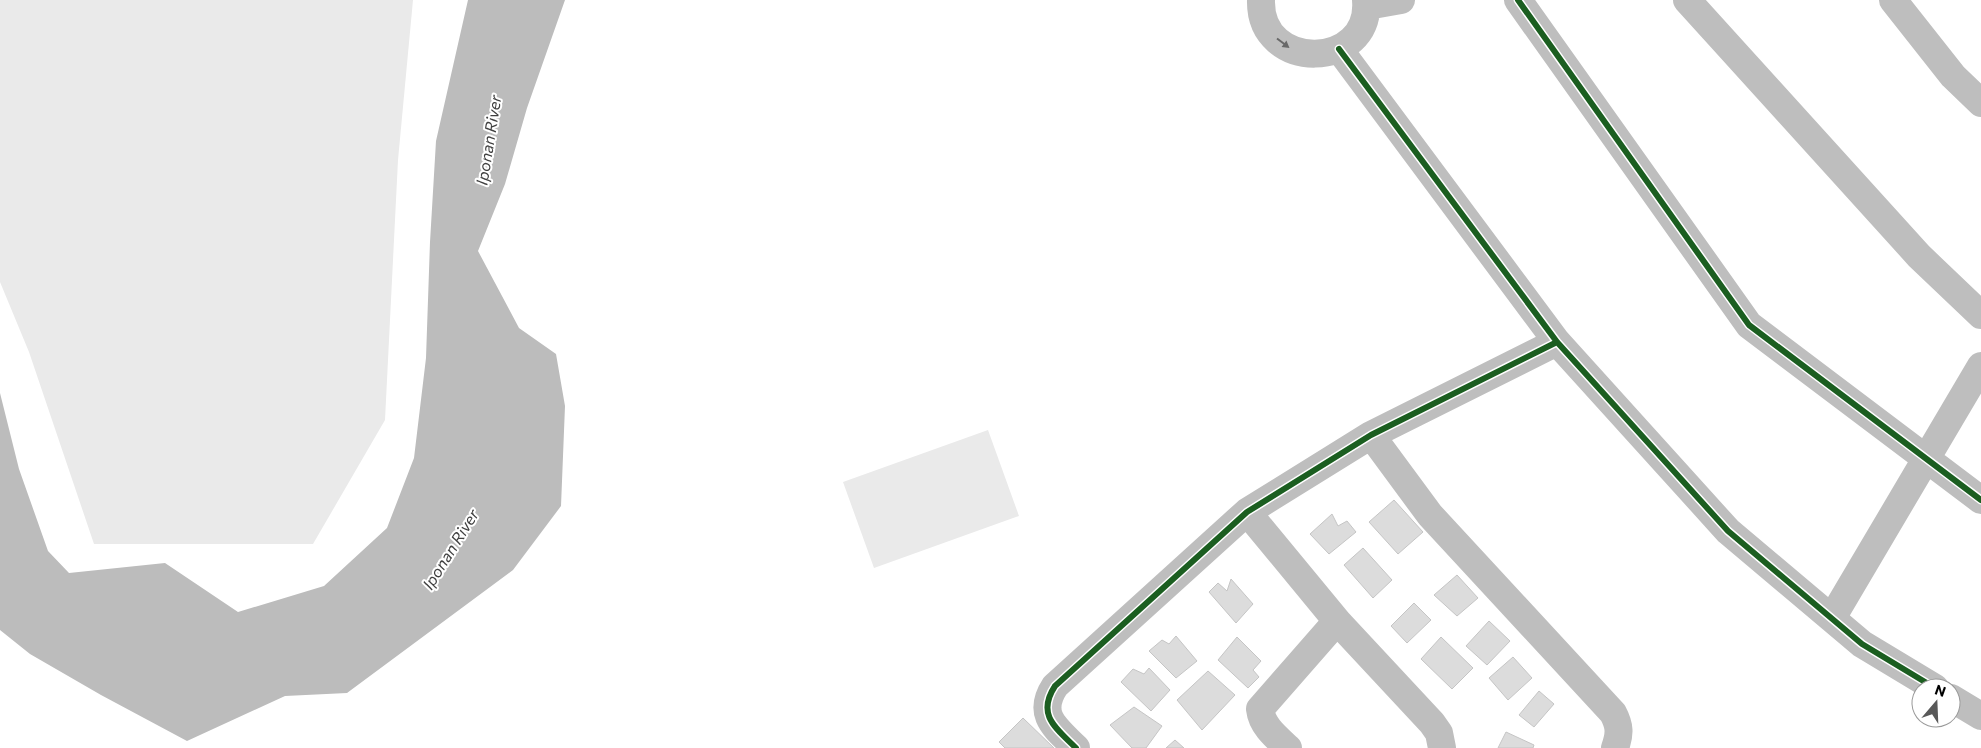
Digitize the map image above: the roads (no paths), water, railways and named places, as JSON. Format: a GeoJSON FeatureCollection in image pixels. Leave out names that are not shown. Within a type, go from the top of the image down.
{"type":"FeatureCollection","features":[{"type":"Feature","properties":{"kind":"street"},"geometry":{"type":"LineString","coordinates":[[1261,0],[1263,17],[1270,32],[1280,43],[1293,51],[1308,55],[1324,54],[1350,42],[1364,20],[1367,3],[1401,0]]}},
{"type":"Feature","properties":{"kind":"street"},"geometry":{"type":"LineString","coordinates":[[1518,0],[1749,326],[1981,500]]}},
{"type":"Feature","properties":{"kind":"street"},"geometry":{"type":"LineString","coordinates":[[1687,0],[1919,256],[1981,315]]}},
{"type":"Feature","properties":{"kind":"street"},"geometry":{"type":"LineString","coordinates":[[1893,0],[1953,76],[1981,103]]}},
{"type":"Feature","properties":{"kind":"street"},"geometry":{"type":"LineString","coordinates":[[1338,49],[1557,342],[1728,531],[1862,644],[1918,678]]}},
{"type":"Feature","properties":{"kind":"street"},"geometry":{"type":"LineString","coordinates":[[1076,748],[1051,724],[1047,709],[1048,698],[1055,686],[1246,512],[1371,435],[1557,342]]}},
{"type":"Feature","properties":{"kind":"street"},"geometry":{"type":"LineString","coordinates":[[1832,618],[1981,366]]}},
{"type":"Feature","properties":{"kind":"street"},"geometry":{"type":"LineString","coordinates":[[1371,435],[1430,515],[1613,713],[1618,723],[1620,734],[1615,748]]}},
{"type":"Feature","properties":{"kind":"street"},"geometry":{"type":"LineString","coordinates":[[1246,512],[1337,621],[1432,723],[1439,733],[1442,748]]}},
{"type":"Feature","properties":{"kind":"street"},"geometry":{"type":"LineString","coordinates":[[1288,748],[1270,731],[1261,718],[1260,709],[1337,621]]}},
{"type":"Feature","properties":{"kind":"street"},"geometry":{"type":"LineString","coordinates":[[1961,704],[1981,716]]}},
{"type":"Feature","properties":{"kind":"water","name":"Iponan River"},"geometry":{"type":"Polygon","coordinates":[[[468,0],[565,0],[527,108],[505,184],[478,251],[519,328],[556,354],[565,406],[561,506],[513,570],[347,693],[285,696],[187,741],[30,654],[0,630],[0,393],[19,469],[48,551],[69,573],[165,563],[238,612],[324,586],[387,528],[414,458],[426,358],[436,141],[468,0]]]}}]}
